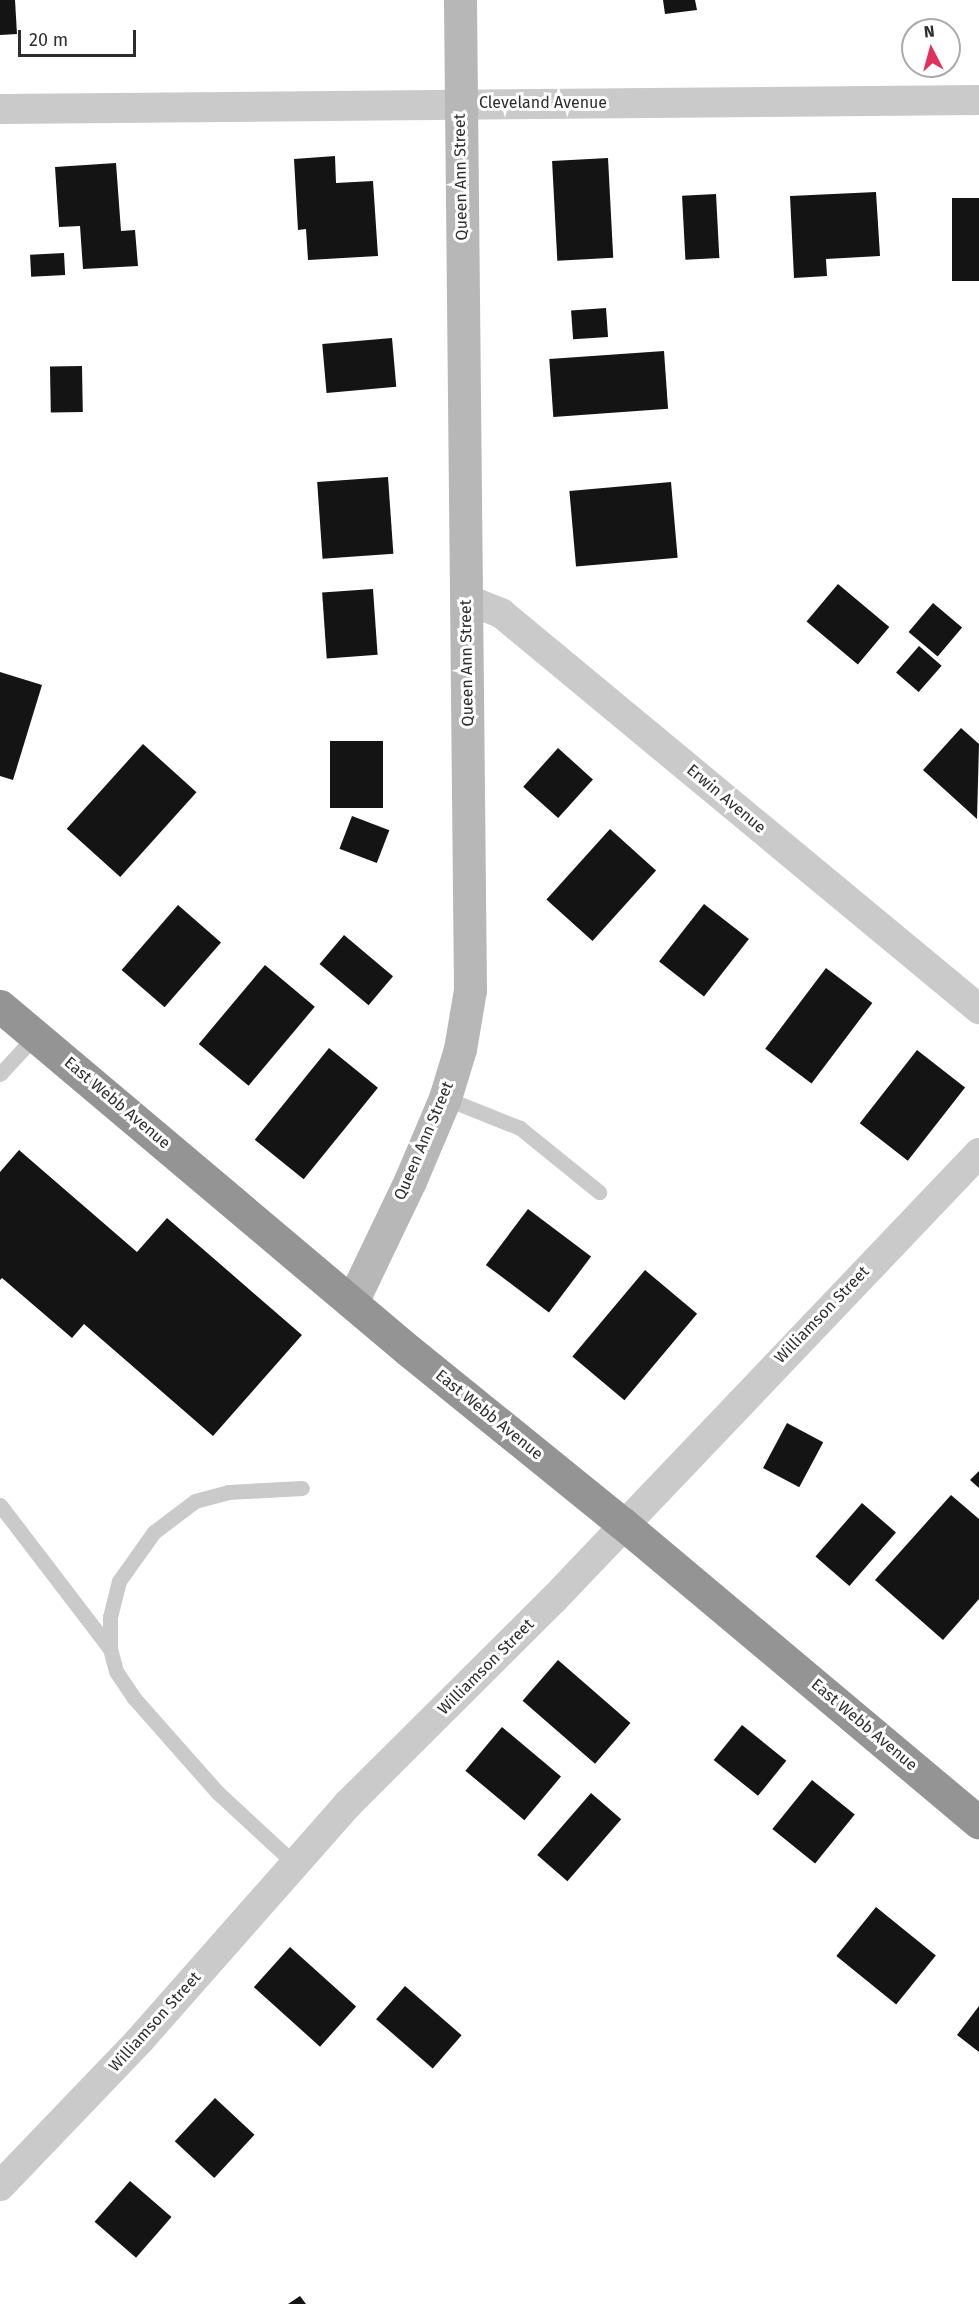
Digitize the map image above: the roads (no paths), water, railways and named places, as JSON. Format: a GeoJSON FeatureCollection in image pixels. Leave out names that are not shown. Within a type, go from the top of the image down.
{"type":"FeatureCollection","features":[{"type":"Feature","properties":{"kind":"highway","name":"East Webb Avenue"},"geometry":{"type":"LineString","coordinates":[[0,1006],[979,1823]]}},
{"type":"Feature","properties":{"kind":"street","name":"Queen Ann Street"},"geometry":{"type":"LineString","coordinates":[[352,1302],[410,1181],[445,1098],[460,1049],[470,990],[460,0]]}},
{"type":"Feature","properties":{"kind":"street","name":"Cleveland Avenue"},"geometry":{"type":"LineString","coordinates":[[0,109],[979,100]]}},
{"type":"Feature","properties":{"kind":"street","name":"Erwin Avenue"},"geometry":{"type":"LineString","coordinates":[[466,599],[501,613],[979,1009]]}},
{"type":"Feature","properties":{"kind":"street","name":"Williamson Street"},"geometry":{"type":"LineString","coordinates":[[0,2187],[139,2041],[349,1803],[554,1599],[622,1523],[979,1153]]}},
{"type":"Feature","properties":{"kind":"lane"},"geometry":{"type":"LineString","coordinates":[[0,1074],[36,1035]]}},
{"type":"Feature","properties":{"kind":"lane"},"geometry":{"type":"LineString","coordinates":[[445,1098],[520,1128],[599,1192]]}},
{"type":"Feature","properties":{"kind":"lane"},"geometry":{"type":"LineString","coordinates":[[295,1864],[218,1794],[134,1698],[116,1671],[110,1649],[110,1617],[119,1581],[154,1532],[195,1501],[228,1492],[302,1488]]}},
{"type":"Feature","properties":{"kind":"lane"},"geometry":{"type":"LineString","coordinates":[[0,1505],[110,1649]]}}]}
